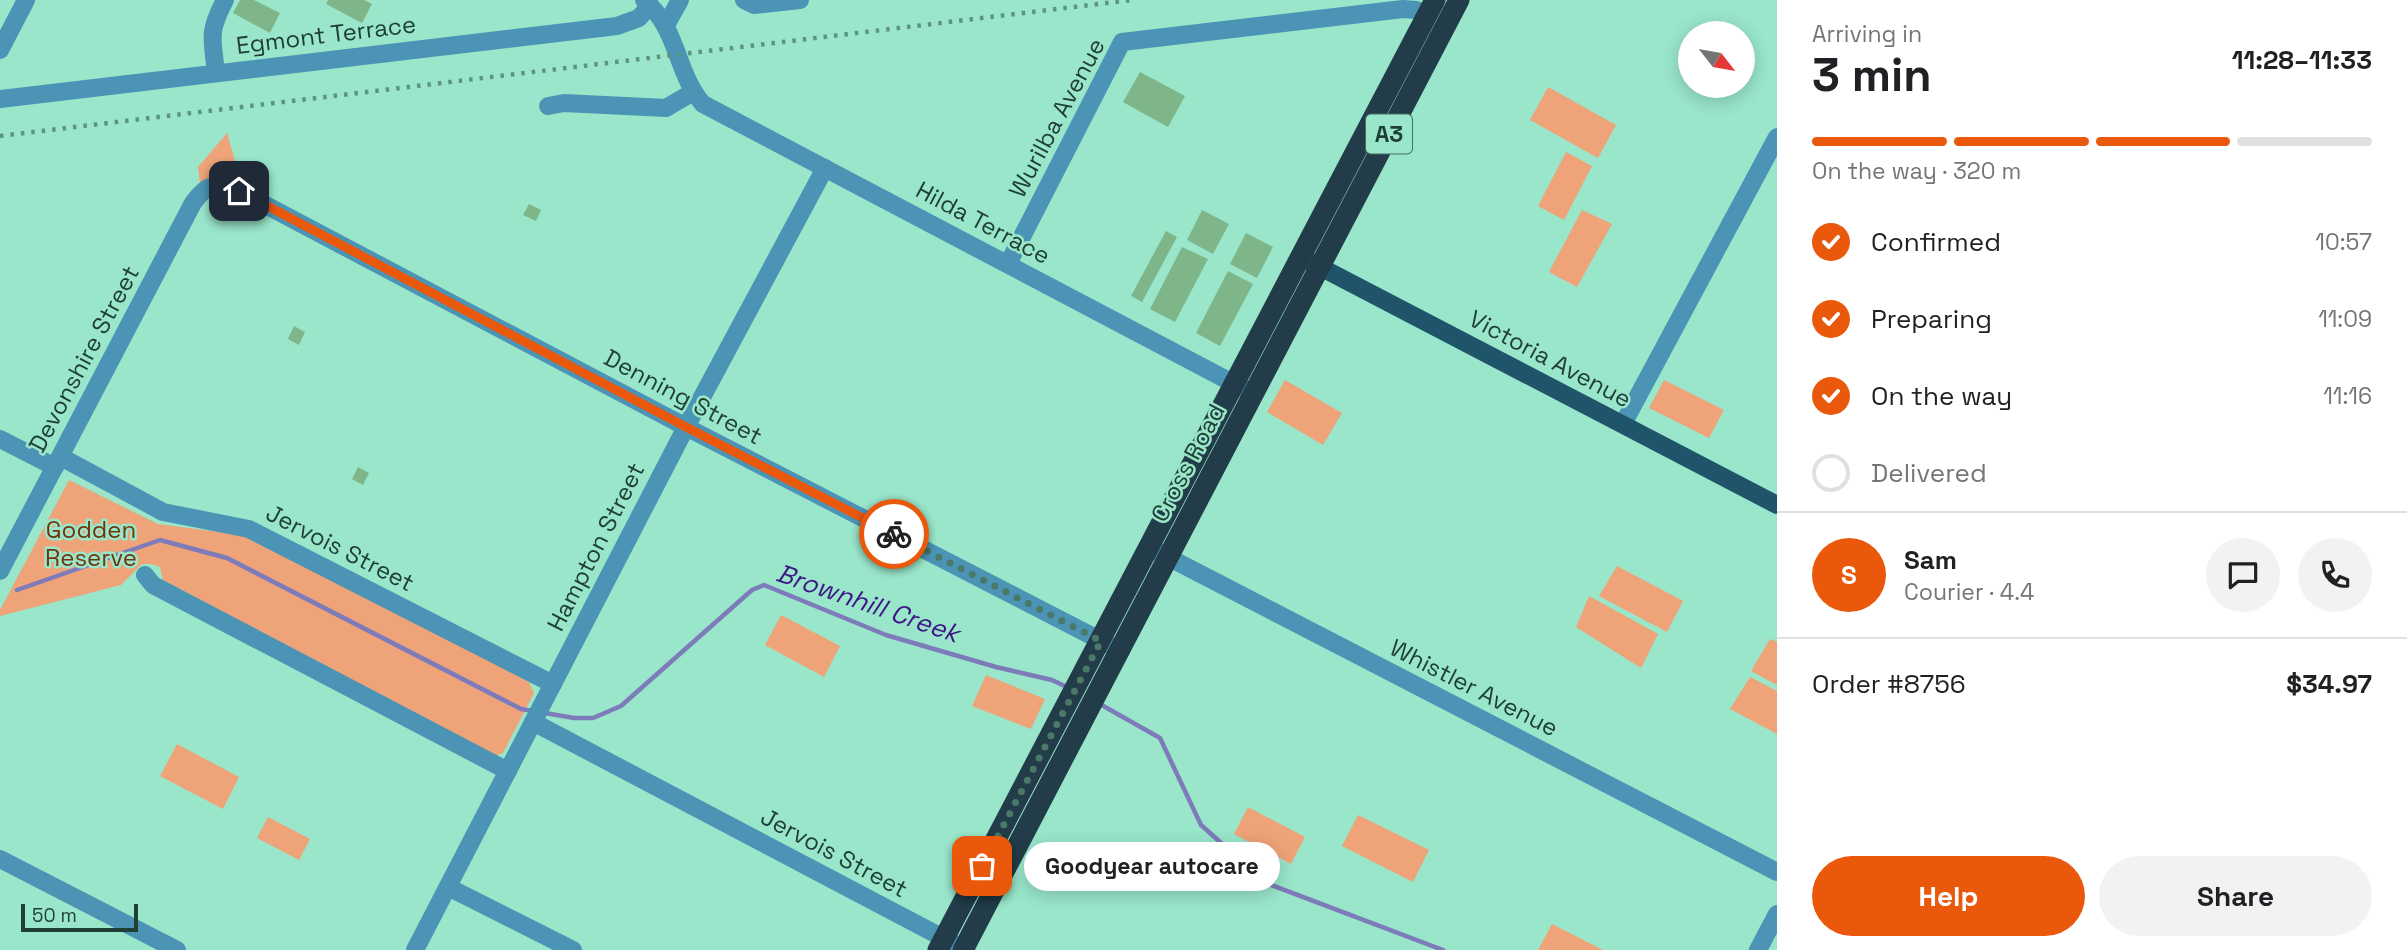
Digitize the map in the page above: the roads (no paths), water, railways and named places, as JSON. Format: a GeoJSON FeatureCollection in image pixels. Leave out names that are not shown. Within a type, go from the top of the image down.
{"type":"FeatureCollection","features":[{"type":"Feature","properties":{"kind":"highway","name":"Cross Road"},"geometry":{"type":"LineString","coordinates":[[964,950],[1321,266],[1464,1]]}},
{"type":"Feature","properties":{"kind":"highway","name":"Cross Road"},"geometry":{"type":"LineString","coordinates":[[942,944],[1431,7]]}},
{"type":"Feature","properties":{"kind":"main road","name":"Victoria Avenue"},"geometry":{"type":"LineString","coordinates":[[1301,257],[1777,505]]}},
{"type":"Feature","properties":{"kind":"street"},"geometry":{"type":"LineString","coordinates":[[0,50],[26,0]]}},
{"type":"Feature","properties":{"kind":"street"},"geometry":{"type":"LineString","coordinates":[[216,72],[212,32],[214,20],[225,0]]}},
{"type":"Feature","properties":{"kind":"street"},"geometry":{"type":"LineString","coordinates":[[666,24],[680,0]]}},
{"type":"Feature","properties":{"kind":"street"},"geometry":{"type":"LineString","coordinates":[[744,0],[754,5],[800,0]]}},
{"type":"Feature","properties":{"kind":"street"},"geometry":{"type":"LineString","coordinates":[[548,106],[564,103],[666,108],[693,92],[666,24],[647,3]]}},
{"type":"Feature","properties":{"kind":"street","name":"Egmont Terrace"},"geometry":{"type":"LineString","coordinates":[[0,99],[617,26],[639,18],[647,3]]}},
{"type":"Feature","properties":{"kind":"street","name":"Wurilba Avenue"},"geometry":{"type":"LineString","coordinates":[[1008,264],[1122,43],[1431,7]]}},
{"type":"Feature","properties":{"kind":"street","name":"Hilda Terrace"},"geometry":{"type":"LineString","coordinates":[[693,92],[703,104],[716,111],[1254,394]]}},
{"type":"Feature","properties":{"kind":"street"},"geometry":{"type":"LineString","coordinates":[[1623,424],[1777,137]]}},
{"type":"Feature","properties":{"kind":"street","name":"Hampton Street"},"geometry":{"type":"LineString","coordinates":[[415,950],[686,427],[825,168]]}},
{"type":"Feature","properties":{"kind":"street","name":"Devonshire Street"},"geometry":{"type":"LineString","coordinates":[[0,571],[193,203],[201,191],[212,185],[223,185]]}},
{"type":"Feature","properties":{"kind":"street","name":"Denning Street"},"geometry":{"type":"LineString","coordinates":[[223,185],[1121,651]]}},
{"type":"Feature","properties":{"kind":"street","name":"Jervois Street"},"geometry":{"type":"LineString","coordinates":[[0,439],[58,462],[163,512],[249,529],[552,684]]}},
{"type":"Feature","properties":{"kind":"street","name":"Whistler Avenue"},"geometry":{"type":"LineString","coordinates":[[1149,547],[1777,872]]}},
{"type":"Feature","properties":{"kind":"street"},"geometry":{"type":"LineString","coordinates":[[145,575],[153,585],[508,771]]}},
{"type":"Feature","properties":{"kind":"street","name":"Jervois Street"},"geometry":{"type":"LineString","coordinates":[[536,715],[942,944],[964,950]]}},
{"type":"Feature","properties":{"kind":"street"},"geometry":{"type":"LineString","coordinates":[[0,859],[177,950]]}},
{"type":"Feature","properties":{"kind":"street"},"geometry":{"type":"LineString","coordinates":[[448,887],[573,950]]}},
{"type":"Feature","properties":{"kind":"street"},"geometry":{"type":"LineString","coordinates":[[1758,950],[1777,914]]}},
{"type":"Feature","properties":{"kind":"waterway","name":"Brownhill Creek"},"geometry":{"type":"LineString","coordinates":[[17,590],[160,540],[227,558],[521,709],[533,711]]}},
{"type":"Feature","properties":{"kind":"waterway","name":"Brownhill Creek"},"geometry":{"type":"LineString","coordinates":[[545,713],[593,718],[621,706],[752,590],[764,585],[886,635],[996,667],[1052,680],[1069,688]]}},
{"type":"Feature","properties":{"kind":"waterway","name":"Brownhill Creek"},"geometry":{"type":"LineString","coordinates":[[1098,703],[1160,738],[1201,825],[1266,883],[1443,950]]}},
{"type":"Feature","properties":{"kind":"railway"},"geometry":{"type":"LineString","coordinates":[[0,136],[1132,0]]}},
{"type":"Feature","properties":{"kind":"place","name":"Goodyear autocare"},"geometry":{"type":"Point","coordinates":[982,866]}},
{"type":"Feature","properties":{"kind":"park label","name":"Godden Reserve"},"geometry":{"type":"Point","coordinates":[91,544]}}]}
